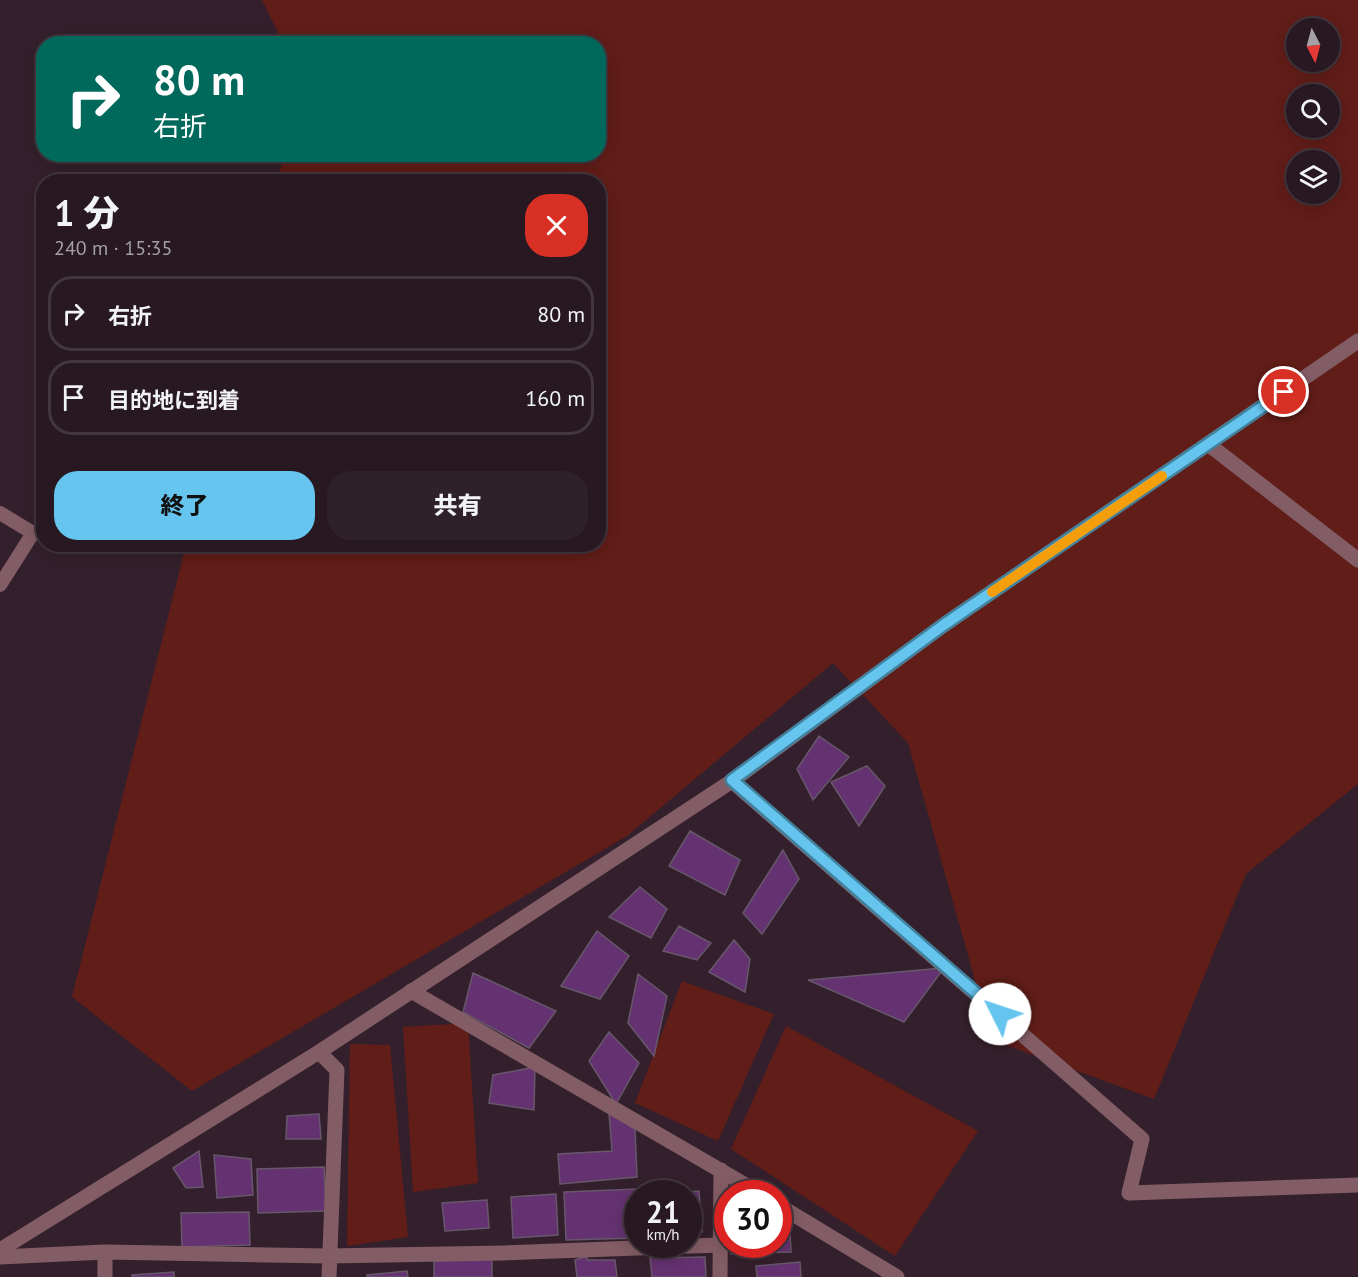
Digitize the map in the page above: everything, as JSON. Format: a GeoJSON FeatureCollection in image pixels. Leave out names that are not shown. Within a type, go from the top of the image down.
{"type":"FeatureCollection","features":[{"type":"Feature","properties":{"kind":"street"},"geometry":{"type":"LineString","coordinates":[[0,1250],[319,1052],[732,780],[945,624],[1358,341]]}},
{"type":"Feature","properties":{"kind":"street"},"geometry":{"type":"LineString","coordinates":[[1208,444],[1358,560]]}},
{"type":"Feature","properties":{"kind":"street"},"geometry":{"type":"LineString","coordinates":[[732,780],[1142,1139],[1129,1192],[1358,1185]]}},
{"type":"Feature","properties":{"kind":"street"},"geometry":{"type":"LineString","coordinates":[[411,991],[738,1180]]}},
{"type":"Feature","properties":{"kind":"street"},"geometry":{"type":"LineString","coordinates":[[319,1052],[337,1070],[328,1256],[329,1277]]}},
{"type":"Feature","properties":{"kind":"street"},"geometry":{"type":"LineString","coordinates":[[722,1170],[722,1180]]}},
{"type":"Feature","properties":{"kind":"street"},"geometry":{"type":"LineString","coordinates":[[792,1213],[897,1277]]}},
{"type":"Feature","properties":{"kind":"street"},"geometry":{"type":"LineString","coordinates":[[0,1257],[105,1252],[328,1256],[504,1253],[714,1245]]}},
{"type":"Feature","properties":{"kind":"street"},"geometry":{"type":"LineString","coordinates":[[105,1252],[105,1277]]}},
{"type":"Feature","properties":{"kind":"street"},"geometry":{"type":"LineString","coordinates":[[719,1258],[720,1277]]}},
{"type":"Feature","properties":{"kind":"lane"},"geometry":{"type":"LineString","coordinates":[[0,513],[33,533],[0,585]]}},
{"type":"Feature","properties":{"kind":"shaded area"},"geometry":{"type":"Polygon","coordinates":[[[262,0],[1358,0],[1358,784],[1246,874],[1154,1099],[992,1040],[908,743],[833,663],[627,836],[192,1091],[72,997],[184,552],[606,552],[606,174],[279,174],[282,162],[606,162],[606,36],[280,36],[262,0]]]}},
{"type":"Feature","properties":{"kind":"shaded area"},"geometry":{"type":"Polygon","coordinates":[[[682,981],[774,1014],[718,1141],[635,1103],[682,981]]]}},
{"type":"Feature","properties":{"kind":"shaded area"},"geometry":{"type":"Polygon","coordinates":[[[468,1023],[478,1183],[413,1192],[403,1027],[468,1023]]]}},
{"type":"Feature","properties":{"kind":"shaded area"},"geometry":{"type":"Polygon","coordinates":[[[786,1026],[978,1131],[895,1256],[792,1189],[792,1180],[779,1180],[731,1149],[786,1026]]]}},
{"type":"Feature","properties":{"kind":"shaded area"},"geometry":{"type":"Polygon","coordinates":[[[350,1044],[390,1045],[408,1237],[347,1246],[350,1044]]]}},
{"type":"Feature","properties":{"kind":"building"},"geometry":{"type":"Polygon","coordinates":[[[819,736],[849,757],[813,800],[797,769],[819,736]]]}},
{"type":"Feature","properties":{"kind":"building"},"geometry":{"type":"Polygon","coordinates":[[[867,766],[885,786],[859,826],[831,782],[867,766]]]}},
{"type":"Feature","properties":{"kind":"building"},"geometry":{"type":"Polygon","coordinates":[[[690,831],[740,860],[725,895],[669,866],[690,831]]]}},
{"type":"Feature","properties":{"kind":"building"},"geometry":{"type":"Polygon","coordinates":[[[783,850],[799,879],[762,934],[743,913],[783,850]]]}},
{"type":"Feature","properties":{"kind":"building"},"geometry":{"type":"Polygon","coordinates":[[[640,887],[667,909],[651,938],[609,917],[640,887]]]}},
{"type":"Feature","properties":{"kind":"building"},"geometry":{"type":"Polygon","coordinates":[[[679,926],[711,943],[697,960],[663,951],[679,926]]]}},
{"type":"Feature","properties":{"kind":"building"},"geometry":{"type":"Polygon","coordinates":[[[597,931],[629,956],[600,999],[561,986],[597,931]]]}},
{"type":"Feature","properties":{"kind":"building"},"geometry":{"type":"Polygon","coordinates":[[[734,940],[750,959],[745,992],[709,972],[734,940]]]}},
{"type":"Feature","properties":{"kind":"building"},"geometry":{"type":"Polygon","coordinates":[[[944,968],[904,1022],[808,980],[944,968]]]}},
{"type":"Feature","properties":{"kind":"building"},"geometry":{"type":"Polygon","coordinates":[[[473,973],[556,1011],[529,1048],[463,1012],[473,973]]]}},
{"type":"Feature","properties":{"kind":"building"},"geometry":{"type":"Polygon","coordinates":[[[638,974],[667,996],[654,1056],[628,1023],[638,974]]]}},
{"type":"Feature","properties":{"kind":"building"},"geometry":{"type":"Polygon","coordinates":[[[609,1032],[639,1063],[616,1104],[589,1061],[609,1032]]]}},
{"type":"Feature","properties":{"kind":"building"},"geometry":{"type":"Polygon","coordinates":[[[535,1067],[534,1110],[489,1103],[493,1075],[535,1067]]]}},
{"type":"Feature","properties":{"kind":"building"},"geometry":{"type":"Polygon","coordinates":[[[609,1113],[635,1129],[637,1177],[560,1184],[558,1154],[612,1151],[609,1113]]]}},
{"type":"Feature","properties":{"kind":"building"},"geometry":{"type":"Polygon","coordinates":[[[319,1114],[321,1139],[286,1139],[287,1116],[319,1114]]]}},
{"type":"Feature","properties":{"kind":"building"},"geometry":{"type":"Polygon","coordinates":[[[199,1151],[203,1187],[186,1188],[173,1168],[199,1151]]]}},
{"type":"Feature","properties":{"kind":"building"},"geometry":{"type":"Polygon","coordinates":[[[214,1155],[251,1159],[253,1195],[217,1198],[214,1155]]]}},
{"type":"Feature","properties":{"kind":"building"},"geometry":{"type":"Polygon","coordinates":[[[324,1167],[326,1211],[258,1213],[257,1169],[324,1167]]]}},
{"type":"Feature","properties":{"kind":"building"},"geometry":{"type":"Polygon","coordinates":[[[624,1190],[624,1238],[566,1240],[564,1192],[624,1190]]]}},
{"type":"Feature","properties":{"kind":"building"},"geometry":{"type":"Polygon","coordinates":[[[556,1194],[558,1235],[513,1238],[511,1197],[556,1194]]]}},
{"type":"Feature","properties":{"kind":"building"},"geometry":{"type":"Polygon","coordinates":[[[487,1200],[489,1228],[445,1231],[442,1203],[487,1200]]]}},
{"type":"Feature","properties":{"kind":"building"},"geometry":{"type":"Polygon","coordinates":[[[249,1212],[250,1245],[182,1247],[181,1213],[249,1212]]]}},
{"type":"Feature","properties":{"kind":"building"},"geometry":{"type":"Polygon","coordinates":[[[587,1256],[587,1260],[615,1260],[617,1277],[577,1277],[575,1260],[587,1256]]]}},
{"type":"Feature","properties":{"kind":"building"},"geometry":{"type":"Polygon","coordinates":[[[705,1257],[706,1277],[652,1277],[650,1258],[705,1257]]]}},
{"type":"Feature","properties":{"kind":"building"},"geometry":{"type":"Polygon","coordinates":[[[492,1259],[492,1277],[434,1277],[434,1261],[492,1259]]]}},
{"type":"Feature","properties":{"kind":"building"},"geometry":{"type":"Polygon","coordinates":[[[800,1262],[801,1277],[757,1277],[756,1266],[800,1262]]]}},
{"type":"Feature","properties":{"kind":"building"},"geometry":{"type":"Polygon","coordinates":[[[407,1271],[408,1277],[367,1277],[367,1275],[407,1271]]]}},
{"type":"Feature","properties":{"kind":"building"},"geometry":{"type":"Polygon","coordinates":[[[174,1272],[174,1277],[132,1277],[132,1275],[174,1272]]]}},
{"type":"Feature","properties":{"kind":"slow traffic"},"geometry":{"type":"LineString","coordinates":[[992,592],[1162,476]]}},
{"type":"Feature","properties":{"kind":"route"},"geometry":{"type":"LineString","coordinates":[[1000,1014],[732,780],[945,624],[1284,392]]}}]}
